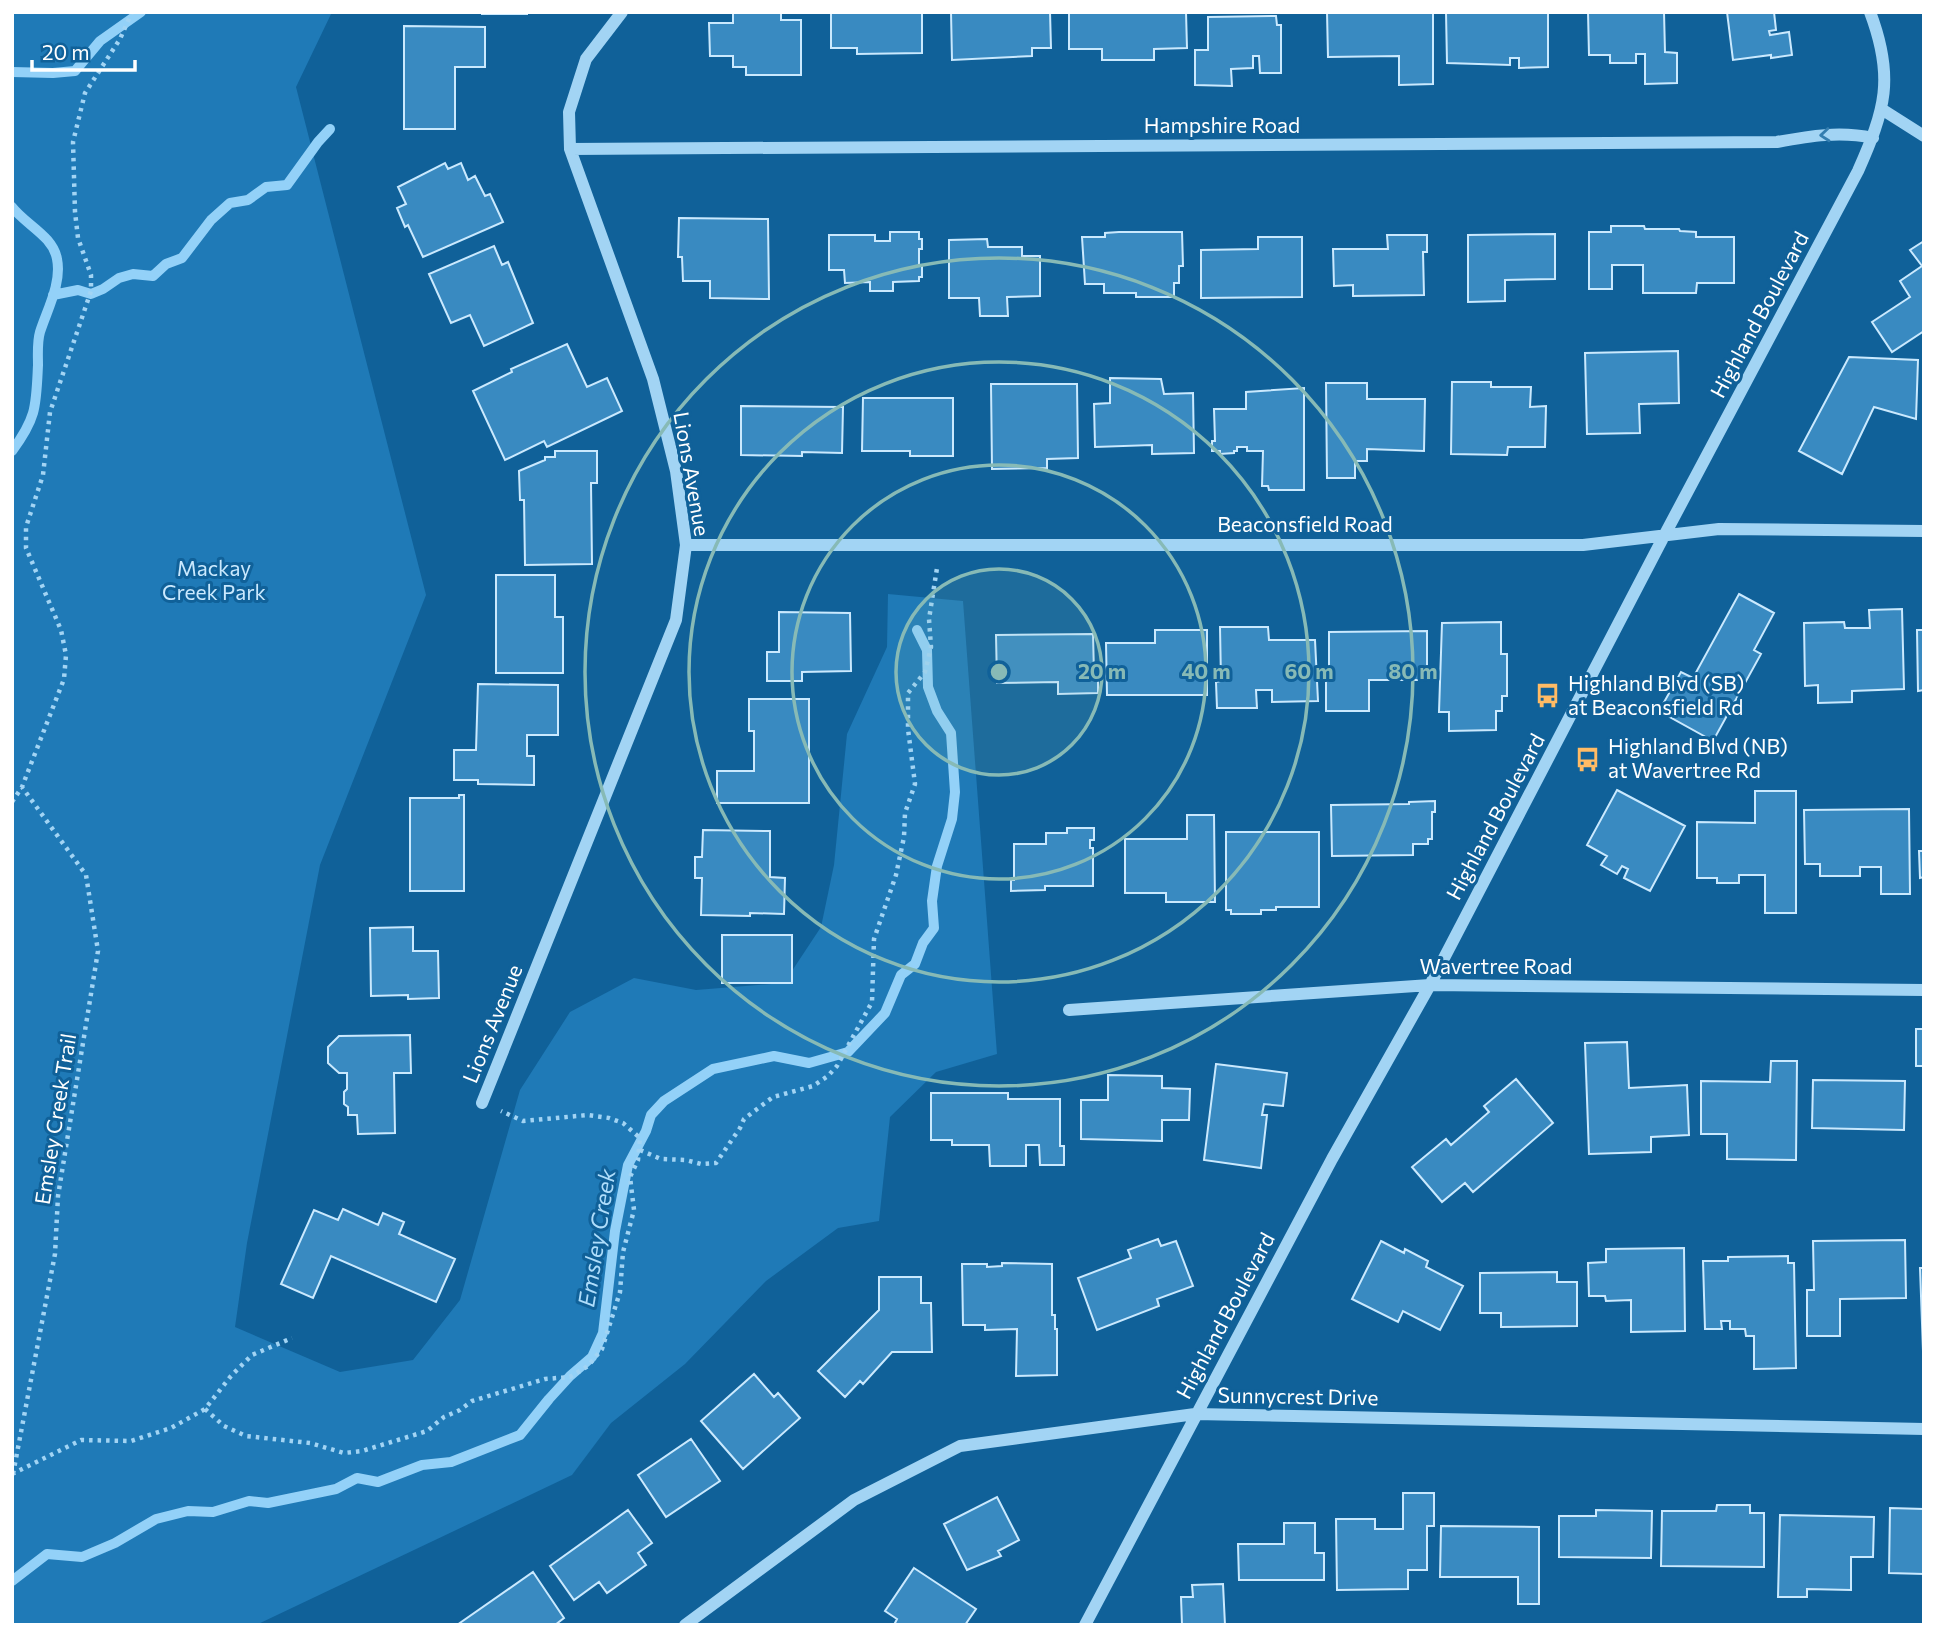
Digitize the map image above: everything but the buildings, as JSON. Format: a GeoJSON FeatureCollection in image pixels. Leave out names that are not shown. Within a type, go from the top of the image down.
{"type":"FeatureCollection","features":[{"type":"Feature","properties":{"kind":"street","name":"Lions Avenue"},"geometry":{"type":"LineString","coordinates":[[482,1102],[676,620],[686,545],[676,471],[653,379],[570,149],[569,112],[586,59],[622,12]]}},
{"type":"Feature","properties":{"kind":"street","name":"Highland Boulevard"},"geometry":{"type":"LineString","coordinates":[[1085,1625],[1332,1159],[1430,985],[1664,536],[1858,172],[1882,110],[1885,81],[1883,55],[1870,12]]}},
{"type":"Feature","properties":{"kind":"street"},"geometry":{"type":"LineString","coordinates":[[1882,110],[1924,136]]}},
{"type":"Feature","properties":{"kind":"street","name":"Hampshire Road"},"geometry":{"type":"LineString","coordinates":[[570,149],[1777,142],[1825,134],[1854,134],[1873,138]]}},
{"type":"Feature","properties":{"kind":"street","name":"Beaconsfield Road"},"geometry":{"type":"LineString","coordinates":[[686,545],[1583,545],[1719,529],[1924,531]]}},
{"type":"Feature","properties":{"kind":"street","name":"Wavertree Road"},"geometry":{"type":"LineString","coordinates":[[1069,1010],[1430,985],[1924,990]]}},
{"type":"Feature","properties":{"kind":"street","name":"Sunnycrest Drive"},"geometry":{"type":"LineString","coordinates":[[685,1625],[853,1500],[960,1446],[1195,1414],[1924,1429]]}},
{"type":"Feature","properties":{"kind":"path"},"geometry":{"type":"LineString","coordinates":[[12,802],[22,787],[64,679],[66,655],[61,629],[26,548],[26,527],[43,475],[50,412],[91,291],[91,275],[78,238],[73,142],[85,93],[120,39],[132,12]]}},
{"type":"Feature","properties":{"kind":"path"},"geometry":{"type":"LineString","coordinates":[[640,1150],[661,1159],[716,1163],[744,1119],[765,1102],[773,1097],[813,1086],[828,1076],[837,1066],[872,1002],[874,939],[896,875],[904,837],[905,813],[915,784],[908,729],[908,693],[925,672],[931,647],[929,619],[937,581],[936,544]]}},
{"type":"Feature","properties":{"kind":"path","name":"Emsley Creek Trail"},"geometry":{"type":"LineString","coordinates":[[13,1474],[55,1254],[58,1196],[98,951],[86,875],[22,787]]}},
{"type":"Feature","properties":{"kind":"path"},"geometry":{"type":"LineString","coordinates":[[205,1409],[224,1426],[246,1436],[302,1441],[344,1453],[362,1451],[427,1431],[444,1417],[472,1401],[534,1382],[570,1377],[588,1366],[602,1349],[620,1292],[623,1252],[634,1210],[630,1177],[638,1160],[640,1138],[623,1123],[609,1118],[589,1115],[523,1121],[482,1102]]}},
{"type":"Feature","properties":{"kind":"path"},"geometry":{"type":"LineString","coordinates":[[13,1474],[81,1440],[131,1441],[171,1428],[205,1409],[252,1355],[292,1338]]}},
{"type":"Feature","properties":{"kind":"green space","name":"Mackay Creek Park"},"geometry":{"type":"Polygon","coordinates":[[[12,12],[332,12],[296,87],[426,595],[320,865],[247,1243],[235,1327],[340,1372],[413,1360],[460,1300],[520,1090],[570,1012],[634,978],[696,990],[784,983],[821,927],[834,865],[847,734],[887,647],[888,594],[963,601],[997,1054],[936,1072],[890,1117],[879,1221],[838,1228],[766,1281],[685,1364],[611,1423],[572,1475],[256,1625],[12,1625],[12,12]]]}},
{"type":"Feature","properties":{"kind":"waterway"},"geometry":{"type":"LineString","coordinates":[[12,72],[75,71],[100,41],[141,12]]}},
{"type":"Feature","properties":{"kind":"waterway"},"geometry":{"type":"LineString","coordinates":[[53,295],[78,290],[91,294],[119,278],[133,274],[153,276],[166,264],[182,258],[211,220],[230,203],[248,200],[266,187],[287,185],[330,129]]}},
{"type":"Feature","properties":{"kind":"waterway"},"geometry":{"type":"LineString","coordinates":[[12,207],[45,237],[54,251],[58,268],[56,287],[39,336],[34,411],[12,451]]}},
{"type":"Feature","properties":{"kind":"waterway","name":"Emsley Creek"},"geometry":{"type":"LineString","coordinates":[[12,1581],[47,1554],[82,1557],[115,1543],[156,1519],[188,1511],[213,1512],[249,1501],[268,1503],[336,1489],[357,1478],[378,1482],[422,1465],[451,1462],[520,1435],[570,1376],[592,1357],[603,1333],[615,1231],[628,1165],[646,1131],[651,1115],[664,1101],[713,1069],[774,1056],[809,1063],[848,1052],[885,1013],[901,975],[915,964],[923,943],[934,928],[932,901],[937,866],[952,819],[955,792],[951,733],[937,711],[928,687],[927,650],[917,630]]}},
{"type":"Feature","properties":{"kind":"place","name":"Highland Blvd (SB) at Beaconsfield Rd"},"geometry":{"type":"Point","coordinates":[1548,696]}},
{"type":"Feature","properties":{"kind":"place","name":"Highland Blvd (NB) at Wavertree Rd"},"geometry":{"type":"Point","coordinates":[1588,759]}}]}
